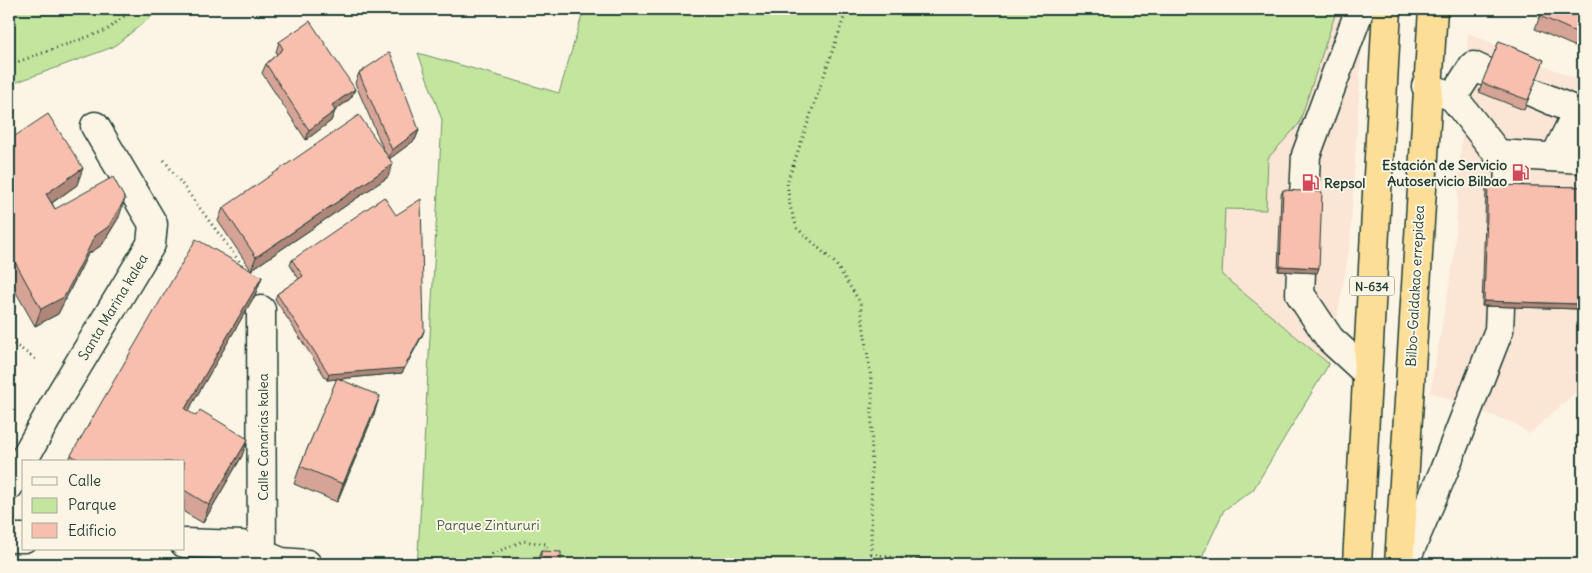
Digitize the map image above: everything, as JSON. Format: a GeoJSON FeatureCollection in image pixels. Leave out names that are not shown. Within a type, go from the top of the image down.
{"type":"FeatureCollection","features":[{"type":"Feature","properties":{"kind":"highway","name":"N-634"},"geometry":{"type":"LineString","coordinates":[[1356,564],[1372,248],[1387,9]]}},
{"type":"Feature","properties":{"kind":"highway","name":"Bilbo-Galdakao errepidea"},"geometry":{"type":"LineString","coordinates":[[1399,564],[1426,86],[1433,9]]}},
{"type":"Feature","properties":{"kind":"street"},"geometry":{"type":"LineString","coordinates":[[1304,196],[1306,155],[1360,9]]}},
{"type":"Feature","properties":{"kind":"street"},"geometry":{"type":"LineString","coordinates":[[1454,97],[1473,66],[1486,72]]}},
{"type":"Feature","properties":{"kind":"street"},"geometry":{"type":"LineString","coordinates":[[1426,86],[1454,97],[1509,168],[1508,190]]}},
{"type":"Feature","properties":{"kind":"street"},"geometry":{"type":"LineString","coordinates":[[1534,93],[1580,113],[1556,157]]}},
{"type":"Feature","properties":{"kind":"street","name":"Santa Marina kalea"},"geometry":{"type":"LineString","coordinates":[[24,460],[57,400],[151,244],[153,224],[95,126]]}},
{"type":"Feature","properties":{"kind":"street"},"geometry":{"type":"LineString","coordinates":[[1498,154],[1583,159]]}},
{"type":"Feature","properties":{"kind":"street"},"geometry":{"type":"LineString","coordinates":[[1301,272],[1300,294],[1330,339],[1367,373]]}},
{"type":"Feature","properties":{"kind":"street"},"geometry":{"type":"LineString","coordinates":[[1404,564],[1443,473],[1499,330],[1500,307]]}},
{"type":"Feature","properties":{"kind":"street","name":"Calle Canarias kalea"},"geometry":{"type":"LineString","coordinates":[[261,310],[262,559]]}},
{"type":"Feature","properties":{"kind":"street","name":"Santa Marina kalea"},"geometry":{"type":"LineString","coordinates":[[9,486],[22,463]]}},
{"type":"Feature","properties":{"kind":"street"},"geometry":{"type":"LineString","coordinates":[[9,538],[22,538]]}},
{"type":"Feature","properties":{"kind":"street"},"geometry":{"type":"LineString","coordinates":[[185,543],[241,544],[262,559],[307,564]]}},
{"type":"Feature","properties":{"kind":"path"},"geometry":{"type":"LineString","coordinates":[[9,65],[107,30],[133,9]]}},
{"type":"Feature","properties":{"kind":"path"},"geometry":{"type":"LineString","coordinates":[[258,15],[261,9]]}},
{"type":"Feature","properties":{"kind":"path"},"geometry":{"type":"LineString","coordinates":[[846,9],[787,183],[790,206],[797,228],[835,263],[860,302],[872,385],[871,564]]}},
{"type":"Feature","properties":{"kind":"path"},"geometry":{"type":"LineString","coordinates":[[164,160],[259,288],[261,310]]}},
{"type":"Feature","properties":{"kind":"path"},"geometry":{"type":"LineString","coordinates":[[9,336],[14,344],[37,360]]}},
{"type":"Feature","properties":{"kind":"path"},"geometry":{"type":"LineString","coordinates":[[491,564],[492,554],[524,541],[546,544],[548,556]]}},
{"type":"Feature","properties":{"kind":"path"},"geometry":{"type":"LineString","coordinates":[[871,554],[927,562]]}},
{"type":"Feature","properties":{"kind":"shaded area","name":"Repsol"},"geometry":{"type":"Polygon","coordinates":[[[1337,9],[1364,9],[1350,245],[1329,364],[1222,275],[1225,209],[1266,210],[1268,158],[1299,124],[1337,9]]]}},
{"type":"Feature","properties":{"kind":"shaded area","name":"Estación de Servicio Autoservicio Bilbao"},"geometry":{"type":"Polygon","coordinates":[[[1468,33],[1583,82],[1583,386],[1529,434],[1515,424],[1430,392],[1454,257],[1468,33]]]}},
{"type":"Feature","properties":{"kind":"green space"},"geometry":{"type":"Polygon","coordinates":[[[9,9],[161,9],[113,47],[9,85],[9,9]]]}},
{"type":"Feature","properties":{"kind":"green space","name":"Parque Zintururi"},"geometry":{"type":"Polygon","coordinates":[[[584,9],[1337,9],[1299,124],[1268,158],[1266,210],[1225,209],[1222,275],[1329,364],[1253,490],[1224,510],[1204,553],[1201,564],[416,564],[442,120],[418,53],[559,93],[584,9]]]}},
{"type":"Feature","properties":{"kind":"building"},"geometry":{"type":"Polygon","coordinates":[[[1543,9],[1583,9],[1583,35],[1540,16],[1543,9]]]}},
{"type":"Feature","properties":{"kind":"building"},"geometry":{"type":"Polygon","coordinates":[[[310,21],[355,89],[332,105],[335,111],[309,130],[266,64],[283,49],[279,42],[310,21]]]}},
{"type":"Feature","properties":{"kind":"building"},"geometry":{"type":"Polygon","coordinates":[[[1499,41],[1544,60],[1528,100],[1482,83],[1499,41]]]}},
{"type":"Feature","properties":{"kind":"building"},"geometry":{"type":"Polygon","coordinates":[[[390,52],[419,130],[392,150],[359,73],[390,52]]]}},
{"type":"Feature","properties":{"kind":"building"},"geometry":{"type":"Polygon","coordinates":[[[48,114],[83,168],[46,194],[55,209],[113,177],[125,199],[108,227],[95,236],[64,297],[41,309],[9,251],[9,140],[48,114]]]}},
{"type":"Feature","properties":{"kind":"building"},"geometry":{"type":"Polygon","coordinates":[[[359,115],[393,164],[256,257],[223,208],[359,115]]]}},
{"type":"Feature","properties":{"kind":"building"},"geometry":{"type":"Polygon","coordinates":[[[1488,185],[1583,187],[1581,304],[1484,301],[1488,185]]]}},
{"type":"Feature","properties":{"kind":"building"},"geometry":{"type":"Polygon","coordinates":[[[1283,190],[1322,192],[1319,268],[1280,266],[1283,190]]]}},
{"type":"Feature","properties":{"kind":"building"},"geometry":{"type":"Polygon","coordinates":[[[384,197],[396,215],[421,199],[424,331],[404,368],[329,374],[277,294],[303,276],[292,260],[384,197]]]}},
{"type":"Feature","properties":{"kind":"building"},"geometry":{"type":"Polygon","coordinates":[[[196,239],[262,277],[185,409],[196,416],[200,410],[248,439],[209,505],[185,491],[185,460],[80,460],[71,455],[196,239]]]}},
{"type":"Feature","properties":{"kind":"building"},"geometry":{"type":"Polygon","coordinates":[[[9,356],[14,373],[9,376],[9,356]]]}},
{"type":"Feature","properties":{"kind":"building"},"geometry":{"type":"Polygon","coordinates":[[[337,378],[380,396],[343,484],[300,466],[337,378]]]}},
{"type":"Feature","properties":{"kind":"building"},"geometry":{"type":"Polygon","coordinates":[[[541,551],[561,552],[561,563],[541,562],[541,551]]]}},
{"type":"Feature","properties":{"kind":"building"},"geometry":{"type":"Polygon","coordinates":[[[218,559],[218,564],[9,564],[9,561],[218,559]]]}},
{"type":"Feature","properties":{"kind":"building"},"geometry":{"type":"Polygon","coordinates":[[[917,559],[937,559],[937,564],[917,564],[917,559]]]}},
{"type":"Feature","properties":{"kind":"place","name":"Estación de Servicio Autoservicio Bilbao"},"geometry":{"type":"Point","coordinates":[1521,173]}},
{"type":"Feature","properties":{"kind":"place","name":"Repsol"},"geometry":{"type":"Point","coordinates":[1310,183]}}]}
